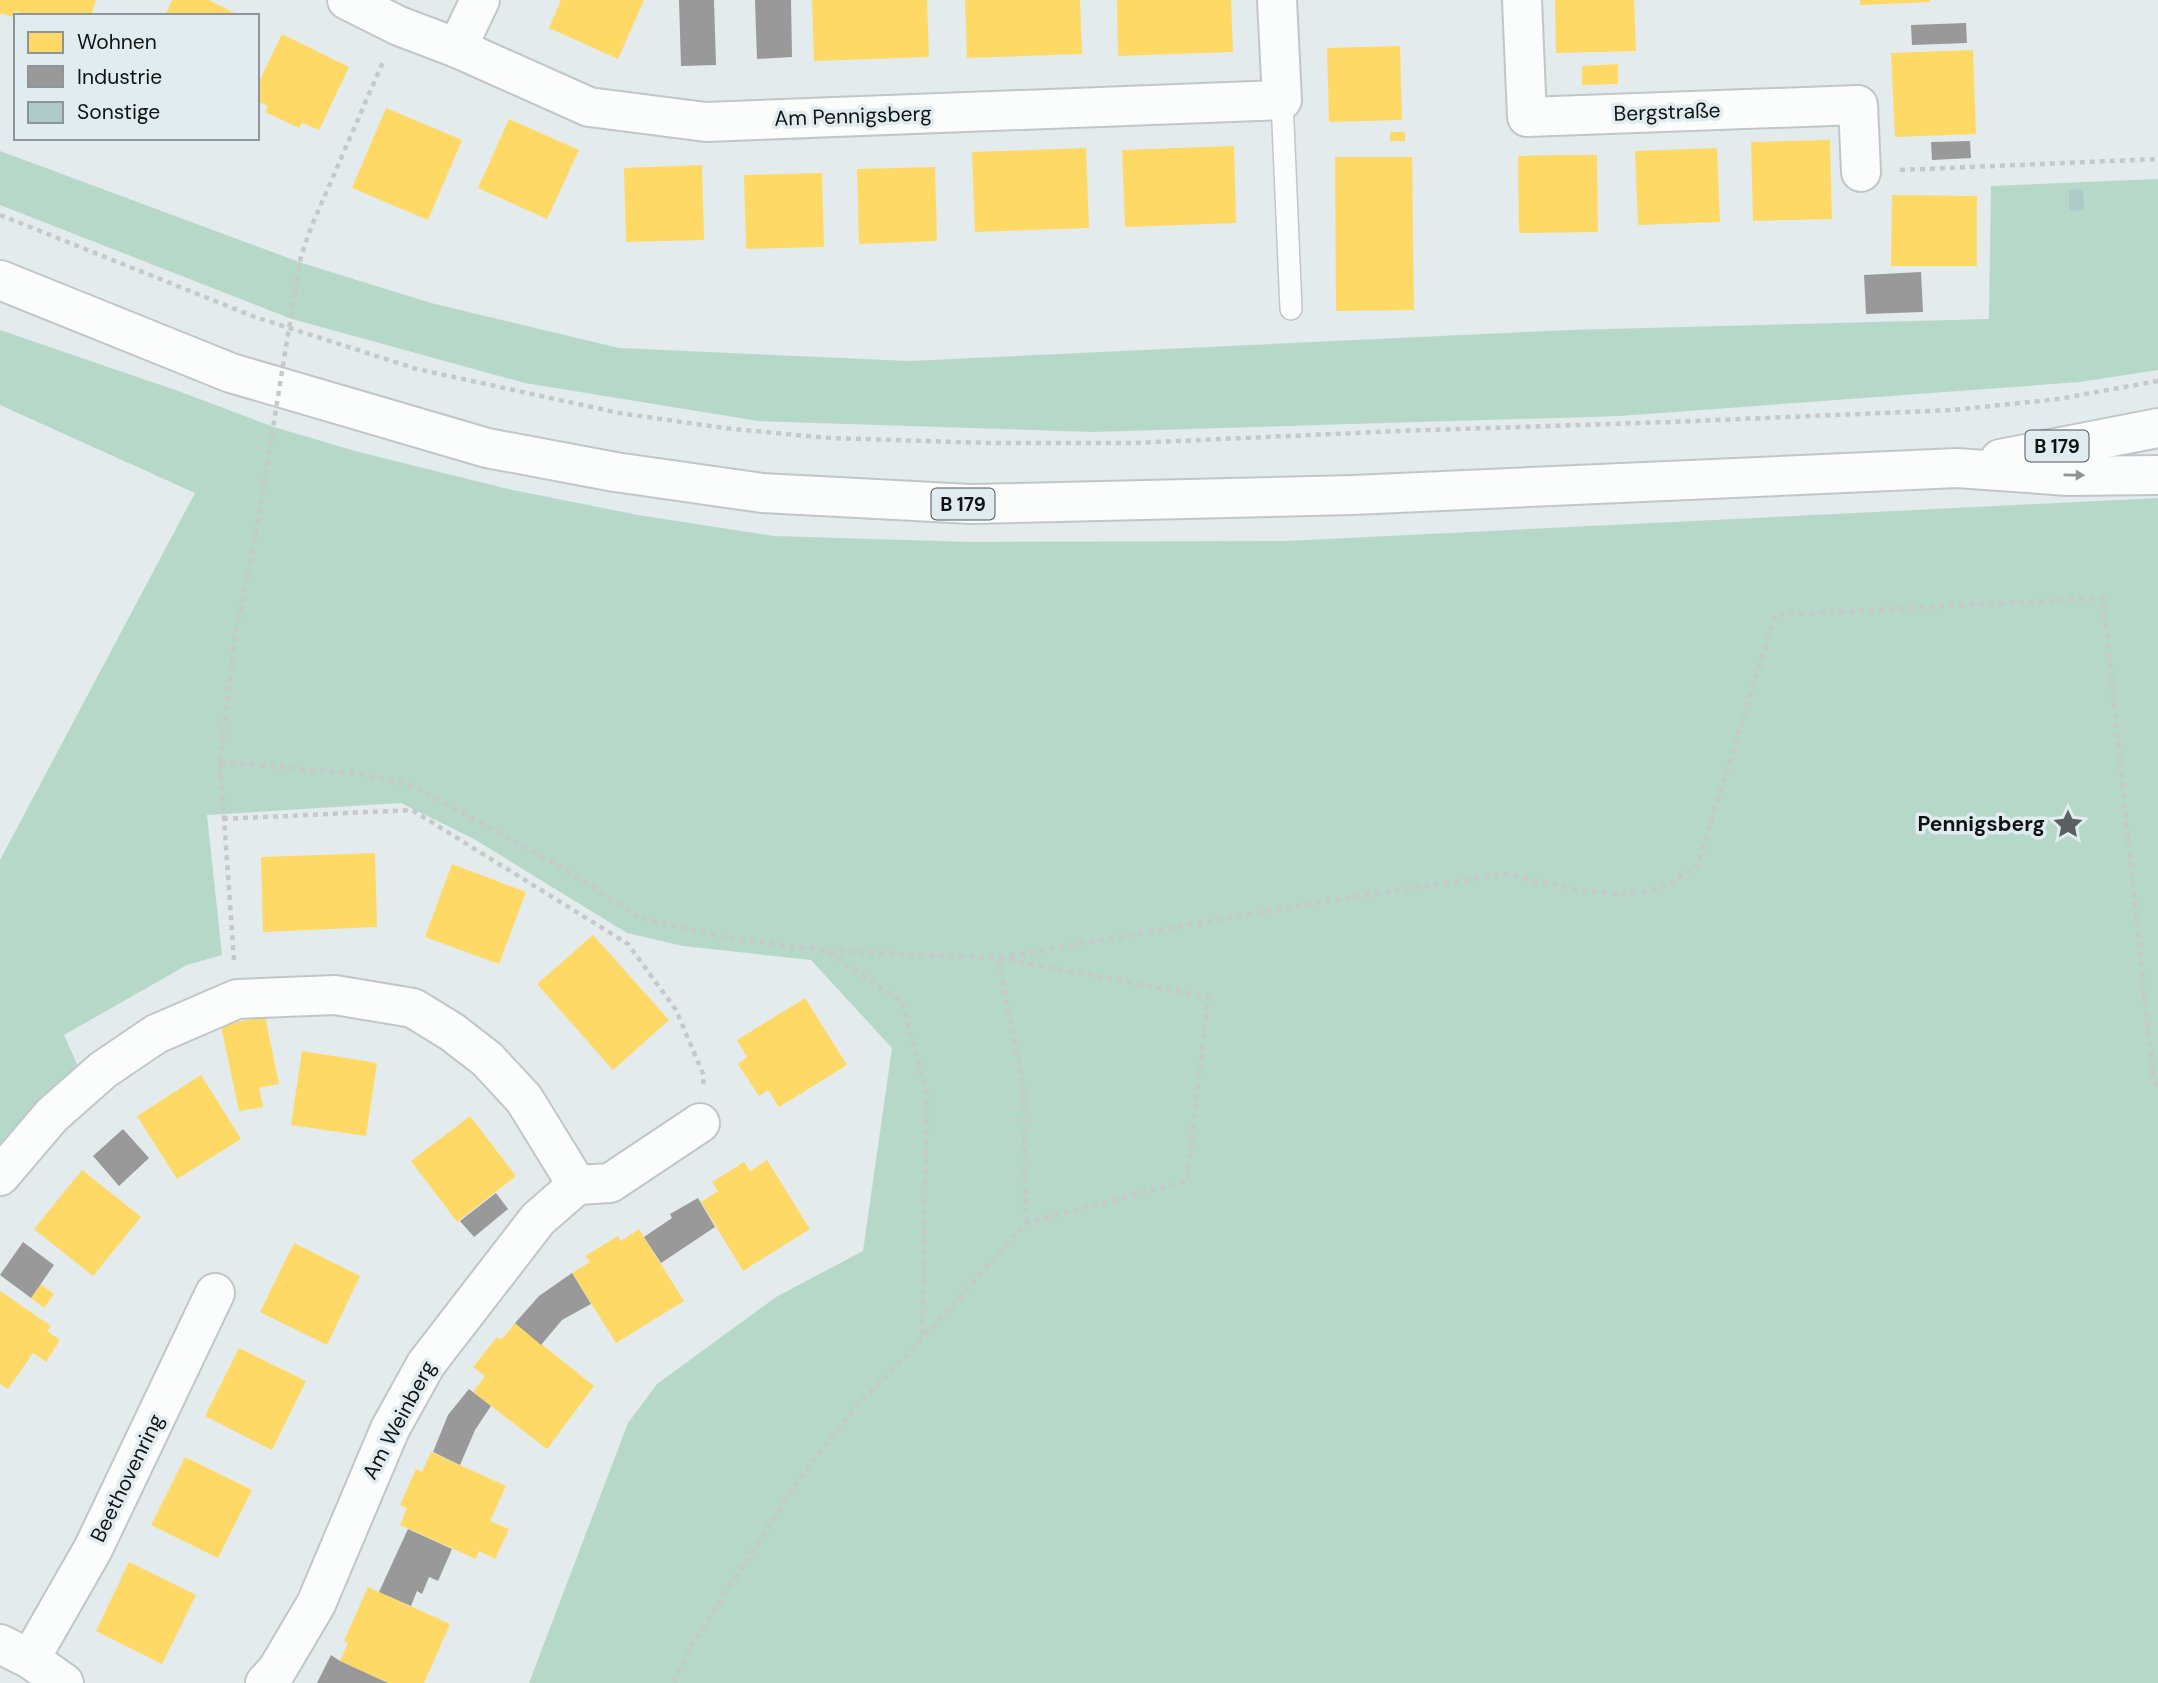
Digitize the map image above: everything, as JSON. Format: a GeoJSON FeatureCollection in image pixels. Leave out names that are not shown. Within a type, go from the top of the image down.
{"type":"FeatureCollection","features":[{"type":"Feature","properties":{"kind":"street","name":"Am Pennigsberg"},"geometry":{"type":"LineString","coordinates":[[347,0],[399,26],[457,48],[589,107],[706,122],[1282,100]]}},
{"type":"Feature","properties":{"kind":"street"},"geometry":{"type":"LineString","coordinates":[[457,48],[480,0]]}},
{"type":"Feature","properties":{"kind":"street"},"geometry":{"type":"LineString","coordinates":[[1277,0],[1282,100]]}},
{"type":"Feature","properties":{"kind":"street","name":"Bergstraße"},"geometry":{"type":"LineString","coordinates":[[1522,0],[1527,117],[1858,105],[1861,172]]}},
{"type":"Feature","properties":{"kind":"street","name":"B 179"},"geometry":{"type":"LineString","coordinates":[[0,280],[231,373],[487,448],[615,472],[762,493],[971,504],[1353,495],[1957,468],[2068,476],[2158,475]]}},
{"type":"Feature","properties":{"kind":"street","name":"B 179"},"geometry":{"type":"LineString","coordinates":[[1957,468],[2158,428]]}},
{"type":"Feature","properties":{"kind":"street"},"geometry":{"type":"LineString","coordinates":[[0,1176],[52,1115],[103,1070],[156,1034],[237,999],[335,995],[413,1008],[452,1032],[487,1059],[524,1099],[577,1185],[610,1183],[700,1123]]}},
{"type":"Feature","properties":{"kind":"street","name":"Am Weinberg"},"geometry":{"type":"LineString","coordinates":[[265,1683],[277,1670],[316,1604],[390,1429],[426,1364],[538,1219],[577,1185]]}},
{"type":"Feature","properties":{"kind":"street","name":"Beethovenring"},"geometry":{"type":"LineString","coordinates":[[64,1683],[15,1651],[93,1549],[215,1293]]}},
{"type":"Feature","properties":{"kind":"lane"},"geometry":{"type":"LineString","coordinates":[[1282,100],[1291,309]]}},
{"type":"Feature","properties":{"kind":"path"},"geometry":{"type":"LineString","coordinates":[[237,999],[220,762],[235,636],[263,492],[301,256],[399,26]]}},
{"type":"Feature","properties":{"kind":"path"},"geometry":{"type":"LineString","coordinates":[[1861,172],[2158,159]]}},
{"type":"Feature","properties":{"kind":"path"},"geometry":{"type":"LineString","coordinates":[[0,215],[254,317],[417,369],[619,413],[724,428],[828,438],[990,443],[1134,443],[1953,410],[2057,399],[2158,381]]}},
{"type":"Feature","properties":{"kind":"path"},"geometry":{"type":"LineString","coordinates":[[998,958],[1314,903],[1505,874],[1569,888],[1621,895],[1662,888],[1697,867],[1775,615],[2103,598],[2152,1077],[2158,1091]]}},
{"type":"Feature","properties":{"kind":"path"},"geometry":{"type":"LineString","coordinates":[[220,762],[360,774],[413,786],[558,865],[640,918],[718,936],[826,951],[998,958],[1208,997],[1187,1181],[1026,1223],[922,1339],[854,1409],[796,1484],[694,1643],[673,1683]]}},
{"type":"Feature","properties":{"kind":"path"},"geometry":{"type":"LineString","coordinates":[[223,819],[412,810],[628,944],[676,1010],[694,1050],[704,1076],[700,1123]]}},
{"type":"Feature","properties":{"kind":"path"},"geometry":{"type":"LineString","coordinates":[[826,951],[902,1001],[927,1095],[922,1339]]}},
{"type":"Feature","properties":{"kind":"path"},"geometry":{"type":"LineString","coordinates":[[998,958],[1023,1082],[1026,1223]]}},
{"type":"Feature","properties":{"kind":"green space"},"geometry":{"type":"Polygon","coordinates":[[[0,151],[302,263],[431,303],[619,348],[909,361],[1569,330],[1989,319],[1991,186],[2158,179],[2158,370],[2080,382],[1620,416],[1092,432],[758,421],[525,383],[292,319],[0,205],[0,151]]]}},
{"type":"Feature","properties":{"kind":"green space"},"geometry":{"type":"Polygon","coordinates":[[[0,330],[274,427],[355,451],[508,489],[638,515],[774,536],[971,542],[1286,541],[2158,498],[2158,1683],[529,1683],[628,1423],[657,1384],[776,1297],[863,1251],[892,1048],[811,960],[683,946],[627,933],[474,839],[401,803],[207,815],[222,955],[187,965],[64,1035],[78,1066],[35,1106],[0,1147],[0,860],[195,493],[0,405],[0,330]]]}},
{"type":"Feature","properties":{"kind":"building: Wohnen"},"geometry":{"type":"Polygon","coordinates":[[[0,0],[96,0],[92,14],[25,14],[15,11],[13,17],[0,13],[0,0]]]}},
{"type":"Feature","properties":{"kind":"building: Wohnen"},"geometry":{"type":"Polygon","coordinates":[[[172,0],[208,0],[237,14],[166,14],[172,0]]]}},
{"type":"Feature","properties":{"kind":"building: Wohnen"},"geometry":{"type":"Polygon","coordinates":[[[561,0],[644,0],[618,59],[549,28],[561,0]]]}},
{"type":"Feature","properties":{"kind":"building: Wohnen"},"geometry":{"type":"Polygon","coordinates":[[[812,0],[927,0],[929,57],[814,61],[812,0]]]}},
{"type":"Feature","properties":{"kind":"building: Wohnen"},"geometry":{"type":"Polygon","coordinates":[[[965,0],[1080,0],[1082,54],[967,58],[965,0]]]}},
{"type":"Feature","properties":{"kind":"building: Wohnen"},"geometry":{"type":"Polygon","coordinates":[[[1117,0],[1231,0],[1233,52],[1118,56],[1117,0]]]}},
{"type":"Feature","properties":{"kind":"building: Wohnen"},"geometry":{"type":"Polygon","coordinates":[[[1555,0],[1634,0],[1636,51],[1556,53],[1555,0]]]}},
{"type":"Feature","properties":{"kind":"building: Wohnen"},"geometry":{"type":"Polygon","coordinates":[[[1860,0],[1930,0],[1930,2],[1860,5],[1860,0]]]}},
{"type":"Feature","properties":{"kind":"building: Wohnen"},"geometry":{"type":"Polygon","coordinates":[[[282,34],[349,67],[319,130],[302,123],[299,128],[265,112],[268,106],[259,102],[259,82],[282,34]]]}},
{"type":"Feature","properties":{"kind":"building: Wohnen"},"geometry":{"type":"Polygon","coordinates":[[[1400,46],[1402,120],[1329,122],[1327,48],[1400,46]]]}},
{"type":"Feature","properties":{"kind":"building: Wohnen"},"geometry":{"type":"Polygon","coordinates":[[[1973,50],[1976,134],[1895,137],[1891,53],[1973,50]]]}},
{"type":"Feature","properties":{"kind":"building: Wohnen"},"geometry":{"type":"Polygon","coordinates":[[[1618,64],[1618,84],[1582,85],[1582,66],[1618,64]]]}},
{"type":"Feature","properties":{"kind":"building: Wohnen"},"geometry":{"type":"Polygon","coordinates":[[[386,108],[462,140],[428,220],[352,188],[386,108]]]}},
{"type":"Feature","properties":{"kind":"building: Wohnen"},"geometry":{"type":"Polygon","coordinates":[[[509,119],[579,150],[547,219],[478,188],[509,119]]]}},
{"type":"Feature","properties":{"kind":"building: Wohnen"},"geometry":{"type":"Polygon","coordinates":[[[1390,132],[1405,132],[1405,141],[1390,141],[1390,132]]]}},
{"type":"Feature","properties":{"kind":"building: Wohnen"},"geometry":{"type":"Polygon","coordinates":[[[1830,140],[1832,219],[1753,221],[1751,142],[1830,140]]]}},
{"type":"Feature","properties":{"kind":"building: Wohnen"},"geometry":{"type":"Polygon","coordinates":[[[1234,146],[1236,223],[1125,227],[1122,150],[1234,146]]]}},
{"type":"Feature","properties":{"kind":"building: Wohnen"},"geometry":{"type":"Polygon","coordinates":[[[1086,148],[1089,228],[975,232],[972,152],[1086,148]]]}},
{"type":"Feature","properties":{"kind":"building: Wohnen"},"geometry":{"type":"Polygon","coordinates":[[[1717,148],[1720,222],[1638,225],[1635,151],[1717,148]]]}},
{"type":"Feature","properties":{"kind":"building: Wohnen"},"geometry":{"type":"Polygon","coordinates":[[[1597,155],[1598,232],[1519,233],[1518,156],[1597,155]]]}},
{"type":"Feature","properties":{"kind":"building: Wohnen"},"geometry":{"type":"Polygon","coordinates":[[[1335,157],[1412,157],[1414,310],[1336,311],[1335,157]]]}},
{"type":"Feature","properties":{"kind":"building: Wohnen"},"geometry":{"type":"Polygon","coordinates":[[[702,165],[704,240],[626,242],[624,168],[702,165]]]}},
{"type":"Feature","properties":{"kind":"building: Wohnen"},"geometry":{"type":"Polygon","coordinates":[[[935,167],[937,241],[859,244],[857,169],[935,167]]]}},
{"type":"Feature","properties":{"kind":"building: Wohnen"},"geometry":{"type":"Polygon","coordinates":[[[822,173],[824,247],[746,249],[744,175],[822,173]]]}},
{"type":"Feature","properties":{"kind":"building: Wohnen"},"geometry":{"type":"Polygon","coordinates":[[[1892,195],[1977,196],[1977,266],[1891,266],[1892,195]]]}},
{"type":"Feature","properties":{"kind":"building: Wohnen"},"geometry":{"type":"Polygon","coordinates":[[[375,853],[377,927],[263,932],[261,857],[375,853]]]}},
{"type":"Feature","properties":{"kind":"building: Wohnen"},"geometry":{"type":"Polygon","coordinates":[[[452,864],[526,892],[499,964],[425,937],[452,864]]]}},
{"type":"Feature","properties":{"kind":"building: Wohnen"},"geometry":{"type":"Polygon","coordinates":[[[593,935],[669,1020],[613,1070],[537,984],[593,935]]]}},
{"type":"Feature","properties":{"kind":"building: Wohnen"},"geometry":{"type":"Polygon","coordinates":[[[805,998],[847,1065],[779,1107],[768,1090],[759,1096],[738,1064],[747,1057],[737,1040],[805,998]]]}},
{"type":"Feature","properties":{"kind":"building: Wohnen"},"geometry":{"type":"Polygon","coordinates":[[[265,1016],[279,1084],[259,1088],[263,1107],[239,1111],[221,1026],[265,1016]]]}},
{"type":"Feature","properties":{"kind":"building: Wohnen"},"geometry":{"type":"Polygon","coordinates":[[[302,1051],[377,1063],[366,1136],[291,1125],[302,1051]]]}},
{"type":"Feature","properties":{"kind":"building: Wohnen"},"geometry":{"type":"Polygon","coordinates":[[[201,1075],[241,1139],[177,1179],[137,1116],[201,1075]]]}},
{"type":"Feature","properties":{"kind":"building: Wohnen"},"geometry":{"type":"Polygon","coordinates":[[[470,1116],[516,1176],[457,1222],[411,1161],[470,1116]]]}},
{"type":"Feature","properties":{"kind":"building: Wohnen"},"geometry":{"type":"Polygon","coordinates":[[[767,1160],[810,1229],[743,1271],[701,1202],[718,1191],[712,1182],[744,1162],[750,1171],[767,1160]]]}},
{"type":"Feature","properties":{"kind":"building: Wohnen"},"geometry":{"type":"Polygon","coordinates":[[[82,1170],[141,1217],[93,1276],[34,1229],[82,1170]]]}},
{"type":"Feature","properties":{"kind":"building: Wohnen"},"geometry":{"type":"Polygon","coordinates":[[[639,1229],[684,1301],[616,1343],[572,1273],[590,1262],[585,1256],[618,1236],[621,1241],[639,1229]]]}},
{"type":"Feature","properties":{"kind":"building: Wohnen"},"geometry":{"type":"Polygon","coordinates":[[[294,1243],[360,1276],[327,1345],[260,1312],[294,1243]]]}},
{"type":"Feature","properties":{"kind":"building: Wohnen"},"geometry":{"type":"Polygon","coordinates":[[[40,1284],[54,1294],[44,1308],[31,1298],[40,1284]]]}},
{"type":"Feature","properties":{"kind":"building: Wohnen"},"geometry":{"type":"Polygon","coordinates":[[[0,1291],[51,1326],[47,1331],[60,1340],[46,1362],[33,1353],[8,1389],[0,1384],[0,1291]]]}},
{"type":"Feature","properties":{"kind":"building: Wohnen"},"geometry":{"type":"Polygon","coordinates":[[[515,1323],[594,1386],[547,1449],[473,1392],[485,1376],[473,1367],[497,1337],[502,1339],[515,1323]]]}},
{"type":"Feature","properties":{"kind":"building: Wohnen"},"geometry":{"type":"Polygon","coordinates":[[[239,1348],[306,1381],[272,1450],[205,1416],[239,1348]]]}},
{"type":"Feature","properties":{"kind":"building: Wohnen"},"geometry":{"type":"Polygon","coordinates":[[[431,1452],[506,1486],[490,1521],[509,1529],[495,1559],[479,1551],[476,1559],[400,1525],[407,1508],[400,1505],[416,1469],[422,1472],[431,1452]]]}},
{"type":"Feature","properties":{"kind":"building: Wohnen"},"geometry":{"type":"Polygon","coordinates":[[[185,1457],[252,1490],[218,1558],[151,1525],[185,1457]]]}},
{"type":"Feature","properties":{"kind":"building: Wohnen"},"geometry":{"type":"Polygon","coordinates":[[[129,1562],[196,1595],[162,1664],[96,1631],[129,1562]]]}},
{"type":"Feature","properties":{"kind":"building: Wohnen"},"geometry":{"type":"Polygon","coordinates":[[[368,1587],[450,1624],[424,1683],[388,1683],[340,1661],[348,1643],[344,1641],[368,1587]]]}},
{"type":"Feature","properties":{"kind":"building: Industrie"},"geometry":{"type":"Polygon","coordinates":[[[679,0],[714,0],[716,65],[681,66],[679,0]]]}},
{"type":"Feature","properties":{"kind":"building: Industrie"},"geometry":{"type":"Polygon","coordinates":[[[755,0],[791,0],[792,57],[757,59],[755,0]]]}},
{"type":"Feature","properties":{"kind":"building: Industrie"},"geometry":{"type":"Polygon","coordinates":[[[1966,23],[1967,43],[1912,45],[1911,25],[1966,23]]]}},
{"type":"Feature","properties":{"kind":"building: Industrie"},"geometry":{"type":"Polygon","coordinates":[[[1970,141],[1971,158],[1932,160],[1931,142],[1970,141]]]}},
{"type":"Feature","properties":{"kind":"building: Industrie"},"geometry":{"type":"Polygon","coordinates":[[[1921,272],[1923,312],[1866,314],[1864,275],[1921,272]]]}},
{"type":"Feature","properties":{"kind":"building: Industrie"},"geometry":{"type":"Polygon","coordinates":[[[123,1129],[149,1158],[119,1186],[93,1156],[123,1129]]]}},
{"type":"Feature","properties":{"kind":"building: Industrie"},"geometry":{"type":"Polygon","coordinates":[[[496,1193],[508,1209],[474,1237],[460,1221],[496,1193]]]}},
{"type":"Feature","properties":{"kind":"building: Industrie"},"geometry":{"type":"Polygon","coordinates":[[[698,1198],[715,1227],[661,1263],[644,1237],[672,1218],[670,1214],[698,1198]]]}},
{"type":"Feature","properties":{"kind":"building: Industrie"},"geometry":{"type":"Polygon","coordinates":[[[23,1242],[54,1265],[31,1298],[0,1275],[23,1242]]]}},
{"type":"Feature","properties":{"kind":"building: Industrie"},"geometry":{"type":"Polygon","coordinates":[[[572,1273],[591,1304],[562,1320],[541,1345],[515,1323],[539,1296],[572,1273]]]}},
{"type":"Feature","properties":{"kind":"building: Industrie"},"geometry":{"type":"Polygon","coordinates":[[[469,1389],[491,1406],[475,1430],[460,1465],[433,1452],[448,1415],[469,1389]]]}},
{"type":"Feature","properties":{"kind":"building: Industrie"},"geometry":{"type":"Polygon","coordinates":[[[408,1529],[452,1549],[438,1581],[429,1577],[422,1594],[417,1591],[411,1606],[379,1592],[408,1529]]]}},
{"type":"Feature","properties":{"kind":"building: Industrie"},"geometry":{"type":"Polygon","coordinates":[[[331,1655],[340,1661],[388,1683],[317,1683],[331,1655]]]}},
{"type":"Feature","properties":{"kind":"building: Sonstige"},"geometry":{"type":"Polygon","coordinates":[[[2083,189],[2084,210],[2069,211],[2069,190],[2083,189]]]}},
{"type":"Feature","properties":{"kind":"place","name":"Pennigsberg"},"geometry":{"type":"Point","coordinates":[2068,824]}}]}
